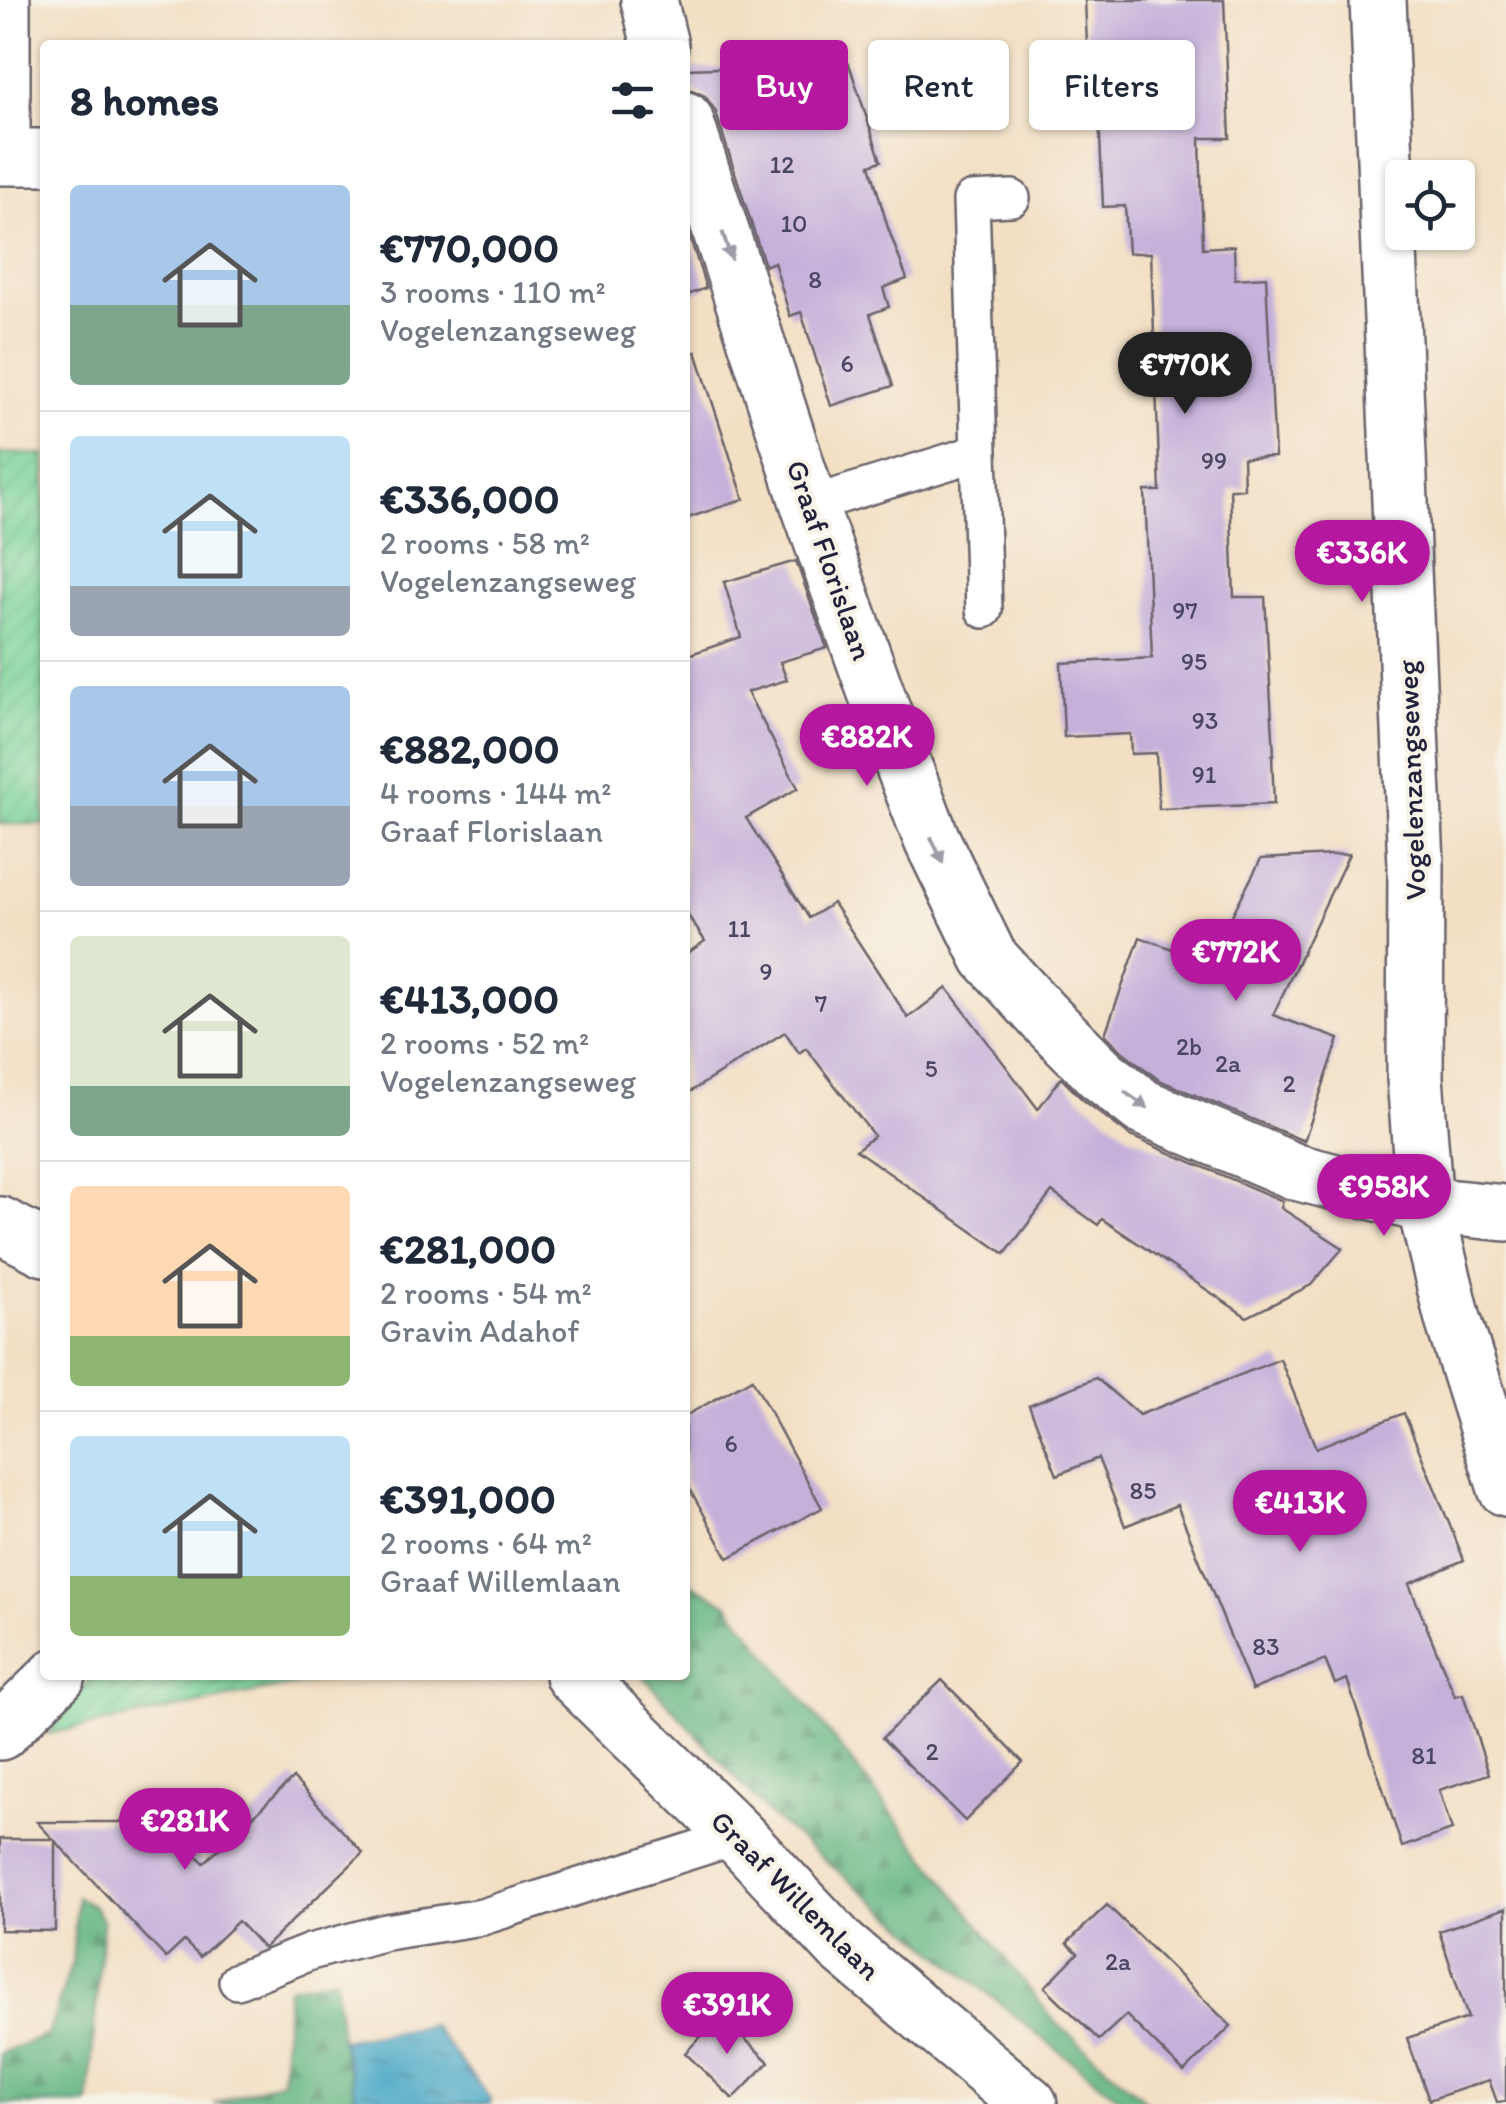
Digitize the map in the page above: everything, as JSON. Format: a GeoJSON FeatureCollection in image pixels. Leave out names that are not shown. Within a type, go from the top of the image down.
{"type":"FeatureCollection","features":[{"type":"Feature","properties":{"kind":"street"},"geometry":{"type":"LineString","coordinates":[[2,0],[2,157],[40,157]]}},
{"type":"Feature","properties":{"kind":"street"},"geometry":{"type":"LineString","coordinates":[[649,0],[659,40]]}},
{"type":"Feature","properties":{"kind":"street","name":"Vogelenzangseweg"},"geometry":{"type":"LineString","coordinates":[[1378,0],[1416,865],[1415,1078],[1425,1205],[1453,1319],[1506,1488]]}},
{"type":"Feature","properties":{"kind":"street","name":"Graaf Florislaan"},"geometry":{"type":"LineString","coordinates":[[690,135],[810,505],[884,715],[932,840],[989,957],[1101,1074],[1143,1107],[1296,1172],[1425,1205],[1506,1214]]}},
{"type":"Feature","properties":{"kind":"street"},"geometry":{"type":"LineString","coordinates":[[0,1225],[40,1245]]}},
{"type":"Feature","properties":{"kind":"street"},"geometry":{"type":"LineString","coordinates":[[0,1732],[53,1680]]}},
{"type":"Feature","properties":{"kind":"street","name":"Graaf Willemlaan"},"geometry":{"type":"LineString","coordinates":[[578,1680],[738,1836],[842,1947],[1029,2104]]}},
{"type":"Feature","properties":{"kind":"lane"},"geometry":{"type":"LineString","coordinates":[[984,610],[971,200],[1012,198]]}},
{"type":"Feature","properties":{"kind":"lane"},"geometry":{"type":"LineString","coordinates":[[810,505],[978,453]]}},
{"type":"Feature","properties":{"kind":"lane"},"geometry":{"type":"LineString","coordinates":[[237,1980],[310,1952],[386,1932],[482,1917],[738,1836]]}},
{"type":"Feature","properties":{"kind":"green space"},"geometry":{"type":"Polygon","coordinates":[[[0,453],[40,455],[40,824],[0,824],[0,453]]]}},
{"type":"Feature","properties":{"kind":"green space"},"geometry":{"type":"Polygon","coordinates":[[[690,1583],[728,1604],[1055,2022],[1150,2104],[1127,2104],[771,1816],[647,1680],[690,1680],[690,1583]]]}},
{"type":"Feature","properties":{"kind":"green space"},"geometry":{"type":"Polygon","coordinates":[[[88,1680],[318,1680],[48,1734],[88,1680]]]}},
{"type":"Feature","properties":{"kind":"green space"},"geometry":{"type":"Polygon","coordinates":[[[77,1897],[94,1906],[103,1922],[88,2104],[0,2104],[0,2053],[48,2035],[72,1962],[77,1897]]]}},
{"type":"Feature","properties":{"kind":"green space"},"geometry":{"type":"Polygon","coordinates":[[[335,1978],[341,2040],[358,2104],[214,2104],[282,2080],[288,1987],[335,1978]]]}},
{"type":"Feature","properties":{"kind":"water"},"geometry":{"type":"Polygon","coordinates":[[[431,2025],[491,2100],[490,2104],[358,2104],[341,2040],[431,2025]]]}},
{"type":"Feature","properties":{"kind":"building"},"geometry":{"type":"Polygon","coordinates":[[[1085,0],[1224,0],[1230,138],[1200,138],[1203,248],[1234,246],[1235,279],[1266,277],[1275,457],[1243,458],[1244,489],[1230,489],[1234,597],[1265,597],[1274,804],[1159,809],[1156,753],[1131,754],[1130,734],[1064,737],[1061,663],[1152,658],[1145,491],[1160,491],[1151,253],[1128,253],[1125,206],[1103,207],[1100,130],[1195,130],[1195,40],[1087,40],[1085,0]]]}},
{"type":"Feature","properties":{"kind":"building"},"geometry":{"type":"Polygon","coordinates":[[[849,64],[881,161],[870,165],[907,279],[883,288],[889,307],[870,314],[893,386],[831,406],[801,312],[790,316],[774,262],[765,266],[721,130],[848,130],[849,64]]]}},
{"type":"Feature","properties":{"kind":"building"},"geometry":{"type":"Polygon","coordinates":[[[720,68],[720,126],[705,96],[690,90],[690,69],[720,68]]]}},
{"type":"Feature","properties":{"kind":"building"},"geometry":{"type":"Polygon","coordinates":[[[690,238],[706,288],[690,294],[690,238]]]}},
{"type":"Feature","properties":{"kind":"building"},"geometry":{"type":"Polygon","coordinates":[[[696,352],[744,499],[690,517],[690,353],[696,352]]]}},
{"type":"Feature","properties":{"kind":"building"},"geometry":{"type":"Polygon","coordinates":[[[796,561],[827,648],[780,662],[787,680],[747,692],[798,788],[746,818],[809,918],[833,903],[908,1018],[947,988],[1038,1109],[1061,1078],[1130,1136],[1283,1201],[1281,1208],[1343,1248],[1311,1285],[1247,1317],[1102,1219],[1098,1225],[1052,1192],[1005,1254],[856,1150],[874,1136],[806,1048],[799,1053],[785,1032],[690,1092],[690,952],[705,941],[690,918],[690,654],[741,637],[724,582],[796,561]]]}},
{"type":"Feature","properties":{"kind":"building"},"geometry":{"type":"Polygon","coordinates":[[[1349,854],[1273,1015],[1339,1039],[1304,1141],[1159,1080],[1105,1034],[1140,937],[1208,962],[1261,859],[1349,854]]]}},
{"type":"Feature","properties":{"kind":"building"},"geometry":{"type":"Polygon","coordinates":[[[1280,1359],[1316,1448],[1404,1413],[1464,1560],[1409,1584],[1455,1696],[1463,1694],[1489,1774],[1439,1790],[1452,1830],[1402,1847],[1347,1679],[1335,1684],[1325,1660],[1252,1690],[1177,1505],[1125,1526],[1098,1458],[1057,1475],[1029,1405],[1096,1378],[1139,1415],[1280,1359]]]}},
{"type":"Feature","properties":{"kind":"building"},"geometry":{"type":"Polygon","coordinates":[[[752,1379],[822,1508],[728,1558],[690,1489],[690,1413],[752,1379]]]}},
{"type":"Feature","properties":{"kind":"building"},"geometry":{"type":"Polygon","coordinates":[[[942,1680],[1023,1762],[965,1821],[882,1738],[942,1680]]]}},
{"type":"Feature","properties":{"kind":"building"},"geometry":{"type":"Polygon","coordinates":[[[293,1778],[363,1853],[265,1947],[238,1921],[200,1957],[184,1941],[166,1958],[55,1841],[55,1931],[0,1930],[0,1839],[53,1839],[37,1822],[120,1822],[143,1799],[204,1863],[293,1778]]]}},
{"type":"Feature","properties":{"kind":"building"},"geometry":{"type":"Polygon","coordinates":[[[1107,1905],[1231,2026],[1184,2072],[1126,2015],[1099,2040],[1045,1987],[1078,1953],[1067,1943],[1107,1905]]]}},
{"type":"Feature","properties":{"kind":"building"},"geometry":{"type":"Polygon","coordinates":[[[1506,1908],[1506,2101],[1497,2102],[1489,2080],[1429,2100],[1407,2038],[1468,2018],[1439,1931],[1506,1908]]]}},
{"type":"Feature","properties":{"kind":"building"},"geometry":{"type":"Polygon","coordinates":[[[721,2016],[769,2062],[733,2099],[685,2053],[721,2016]]]}}]}
